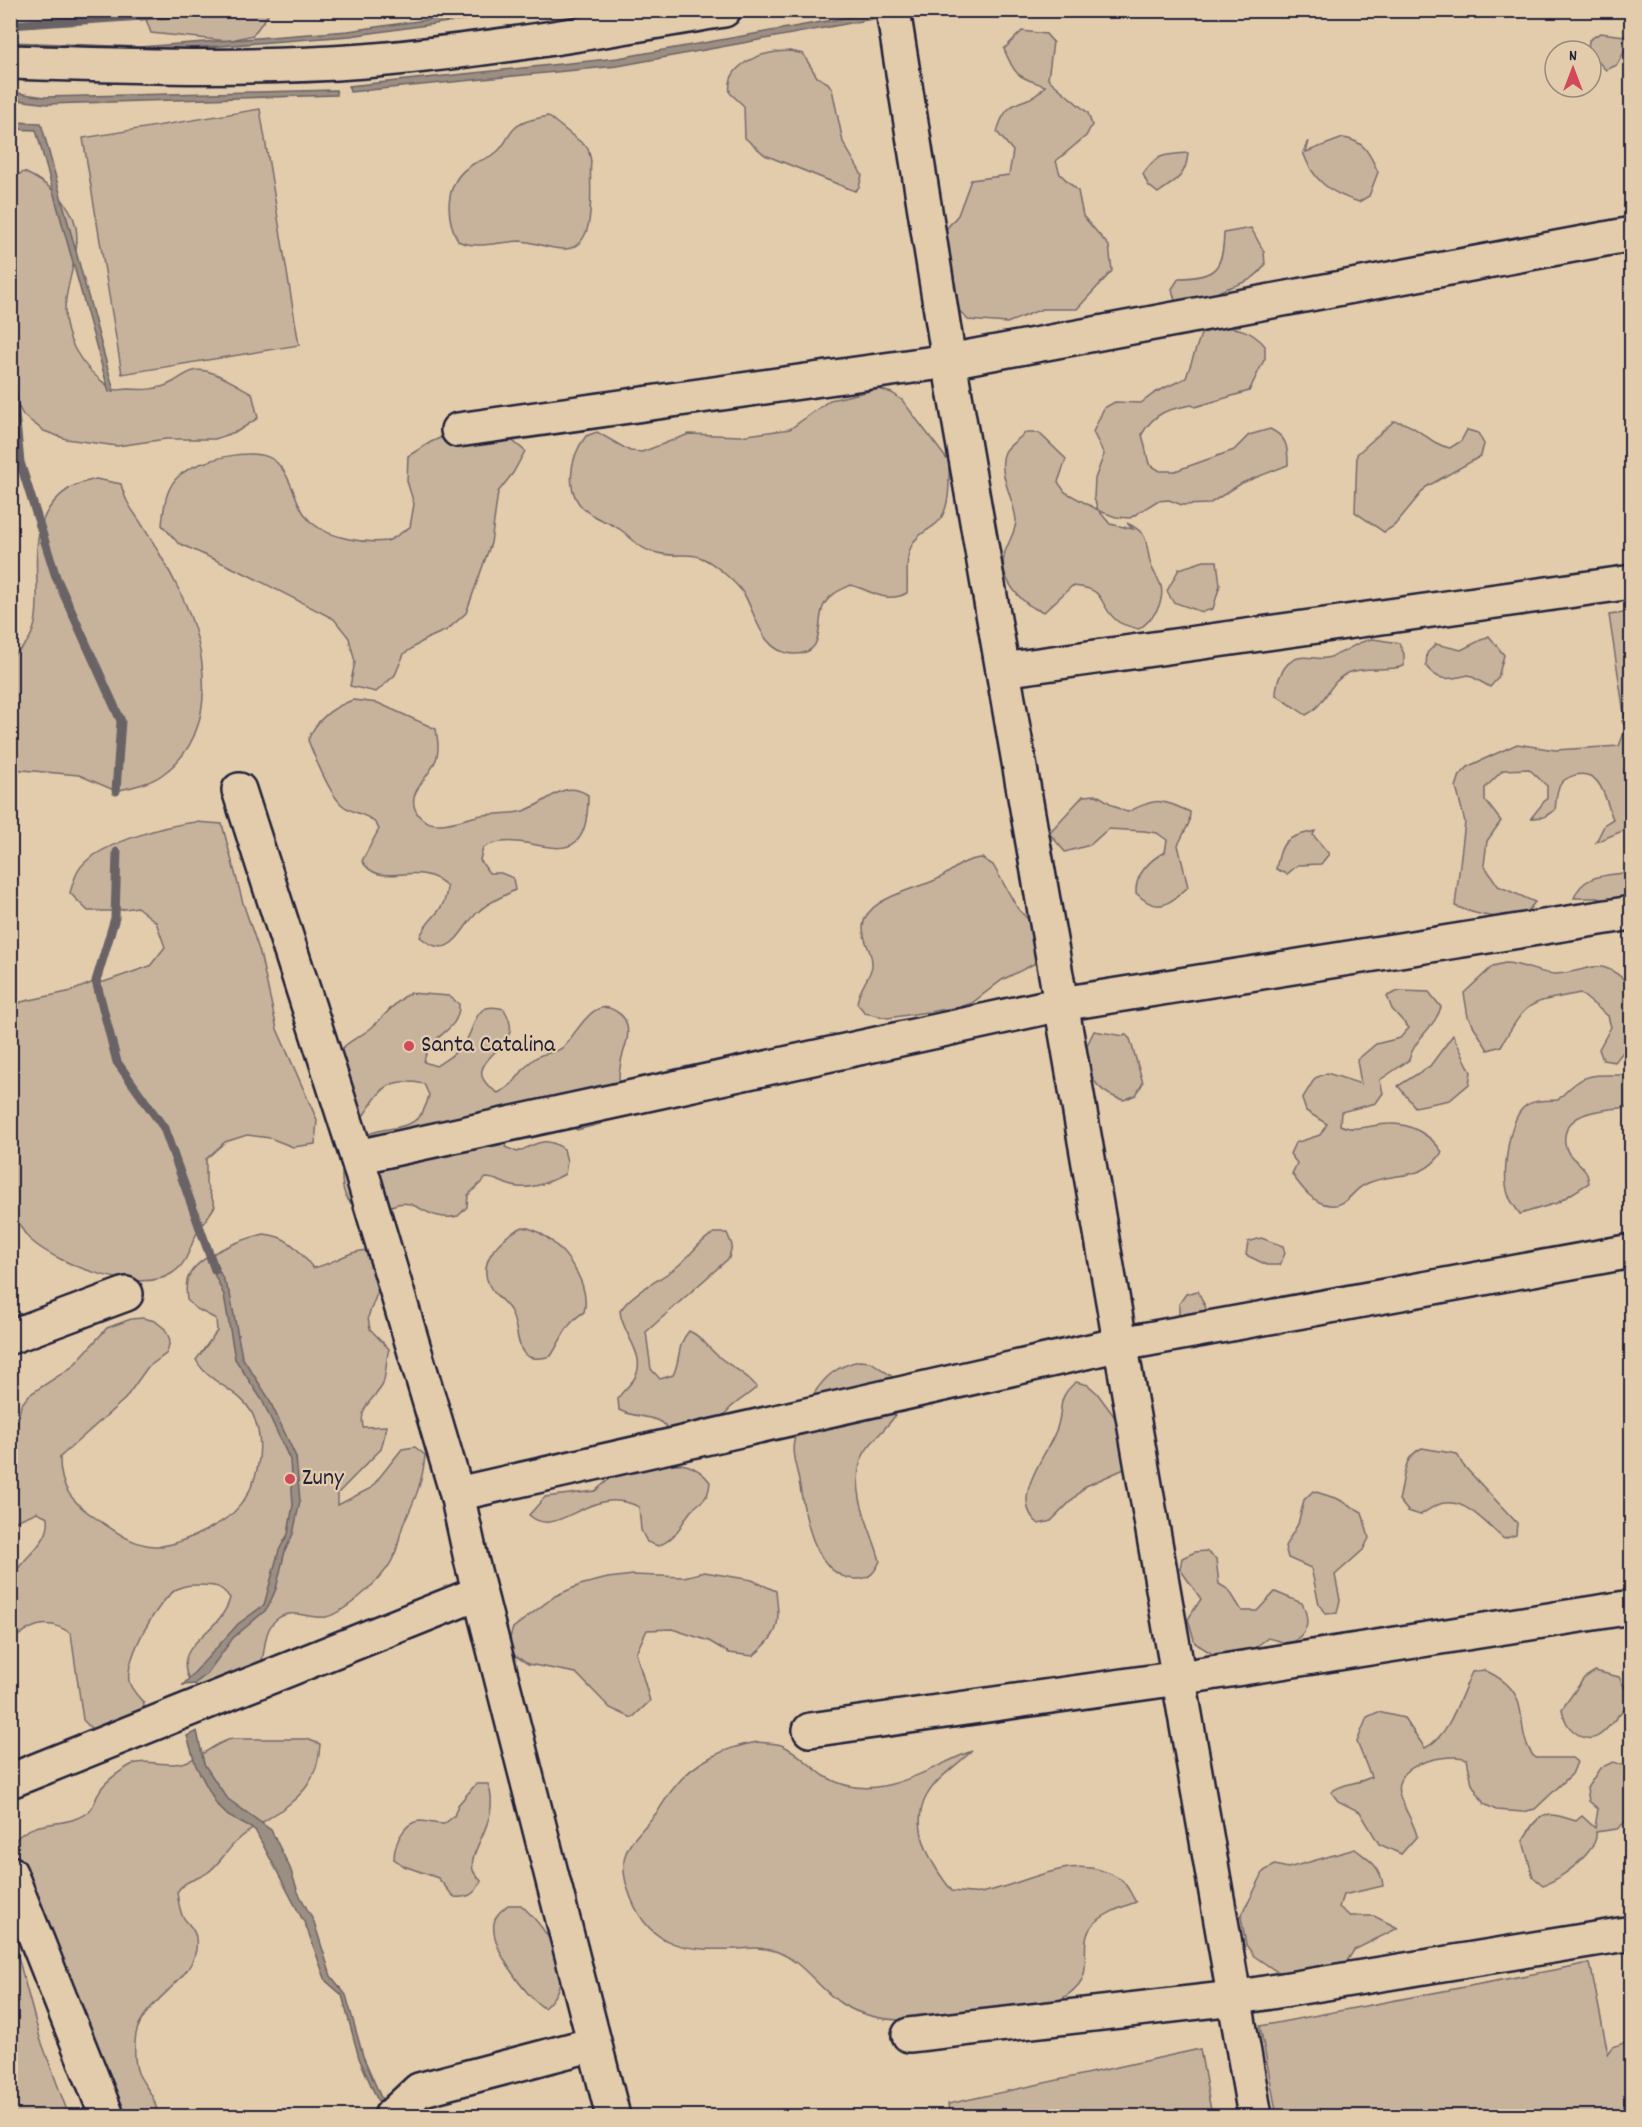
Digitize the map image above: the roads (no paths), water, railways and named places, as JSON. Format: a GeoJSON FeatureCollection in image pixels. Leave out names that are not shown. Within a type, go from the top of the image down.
{"type":"FeatureCollection","features":[{"type":"Feature","properties":{"kind":"street"},"geometry":{"type":"LineString","coordinates":[[10,62],[155,67],[253,66],[365,60],[515,44],[724,10]]}},
{"type":"Feature","properties":{"kind":"street"},"geometry":{"type":"LineString","coordinates":[[893,10],[949,361],[1255,2116]]}},
{"type":"Feature","properties":{"kind":"street"},"geometry":{"type":"LineString","coordinates":[[458,430],[949,361],[1632,234]]}},
{"type":"Feature","properties":{"kind":"street"},"geometry":{"type":"LineString","coordinates":[[1003,670],[1632,582]]}},
{"type":"Feature","properties":{"kind":"street"},"geometry":{"type":"LineString","coordinates":[[239,790],[357,1157],[457,1494],[479,1593],[613,2116]]}},
{"type":"Feature","properties":{"kind":"street"},"geometry":{"type":"LineString","coordinates":[[357,1157],[1061,1004],[1632,913]]}},
{"type":"Feature","properties":{"kind":"street"},"geometry":{"type":"LineString","coordinates":[[457,1494],[1121,1344],[1632,1251]]}},
{"type":"Feature","properties":{"kind":"street"},"geometry":{"type":"LineString","coordinates":[[10,1337],[126,1294]]}},
{"type":"Feature","properties":{"kind":"street"},"geometry":{"type":"LineString","coordinates":[[10,1781],[479,1593]]}},
{"type":"Feature","properties":{"kind":"street"},"geometry":{"type":"LineString","coordinates":[[810,1730],[1179,1678],[1632,1607]]}},
{"type":"Feature","properties":{"kind":"street"},"geometry":{"type":"LineString","coordinates":[[10,1873],[107,2116]]}},
{"type":"Feature","properties":{"kind":"street"},"geometry":{"type":"LineString","coordinates":[[909,2035],[1234,1998],[1632,1933]]}},
{"type":"Feature","properties":{"kind":"street"},"geometry":{"type":"LineString","coordinates":[[398,2114],[419,2090],[594,2044]]}},
{"type":"Feature","properties":{"kind":"waterway"},"geometry":{"type":"LineString","coordinates":[[10,25],[172,14],[172,10]]}},
{"type":"Feature","properties":{"kind":"waterway"},"geometry":{"type":"LineString","coordinates":[[10,365],[20,462],[56,577],[121,721],[116,791]]}},
{"type":"Feature","properties":{"kind":"waterway"},"geometry":{"type":"LineString","coordinates":[[117,852],[115,918],[96,981],[117,1062],[164,1128],[215,1270]]}},
{"type":"Feature","properties":{"kind":"place","name":"Santa Catalina"},"geometry":{"type":"Point","coordinates":[409,1046]}},
{"type":"Feature","properties":{"kind":"place","name":"Zuny"},"geometry":{"type":"Point","coordinates":[290,1479]}}]}
